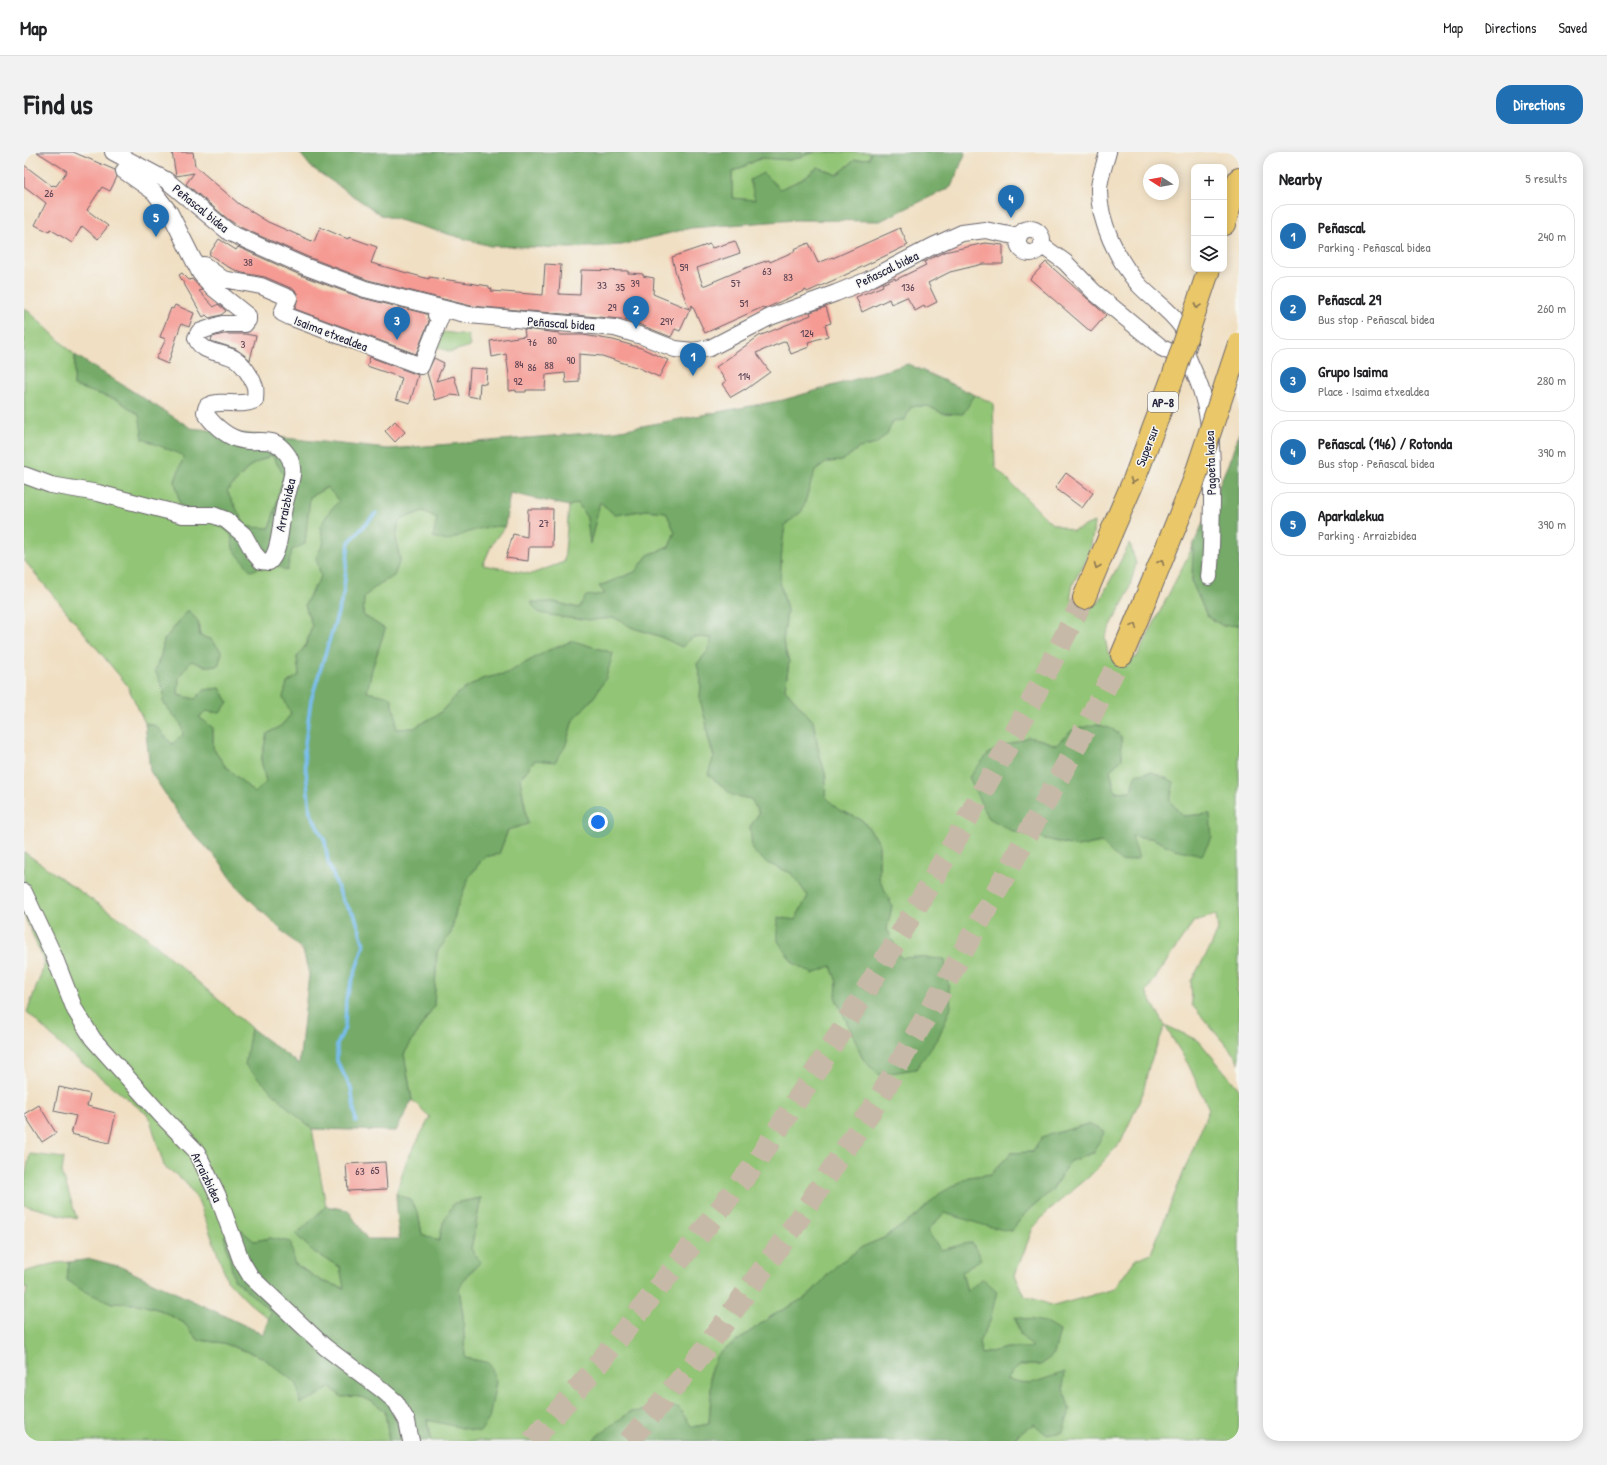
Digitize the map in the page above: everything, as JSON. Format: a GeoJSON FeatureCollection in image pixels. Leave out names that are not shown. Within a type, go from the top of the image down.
{"type":"FeatureCollection","features":[{"type":"Feature","properties":{"kind":"highway"},"geometry":{"type":"LineString","coordinates":[[1227,215],[1239,180]]}},
{"type":"Feature","properties":{"kind":"highway","name":"Supersur"},"geometry":{"type":"LineString","coordinates":[[1084,598],[1134,480],[1174,374],[1208,272]]}},
{"type":"Feature","properties":{"kind":"highway"},"geometry":{"type":"LineString","coordinates":[[1122,655],[1193,483],[1239,344]]}},
{"type":"Feature","properties":{"kind":"street","name":"Peñascal bidea"},"geometry":{"type":"LineString","coordinates":[[113,152],[166,180],[230,233],[304,266],[365,289],[438,308],[488,318],[615,328],[642,336],[675,349],[694,351],[703,350],[770,317],[868,280],[933,246],[962,233],[985,230],[1019,237],[1019,245],[1024,251],[1036,251],[1041,245],[1065,262],[1094,292],[1162,348],[1177,355],[1186,353]]}},
{"type":"Feature","properties":{"kind":"street"},"geometry":{"type":"LineString","coordinates":[[1108,152],[1099,187],[1101,216],[1109,238],[1139,285],[1181,326],[1189,343],[1186,353]]}},
{"type":"Feature","properties":{"kind":"street","name":"Arraizbidea"},"geometry":{"type":"LineString","coordinates":[[24,475],[51,485],[98,493],[183,515],[213,515],[226,520],[244,535],[254,553],[261,561],[270,562],[273,559],[292,474],[292,467],[288,456],[279,444],[268,441],[237,439],[227,434],[210,420],[205,412],[207,406],[215,402],[247,404],[255,400],[256,388],[246,369],[239,361],[228,355],[207,350],[199,345],[196,338],[199,332],[222,324],[245,324],[248,320],[248,316],[213,288],[200,273],[169,211],[154,192],[124,171],[130,161]]}},
{"type":"Feature","properties":{"kind":"street","name":"Isaima etxealdea"},"geometry":{"type":"LineString","coordinates":[[204,265],[223,279],[261,286],[289,298],[282,313],[290,317],[421,366],[441,316],[436,315],[438,308]]}},
{"type":"Feature","properties":{"kind":"street","name":"Pagoeta kalea"},"geometry":{"type":"LineString","coordinates":[[1186,353],[1202,393],[1209,422],[1212,452],[1211,558],[1208,577]]}},
{"type":"Feature","properties":{"kind":"street","name":"Arraizbidea"},"geometry":{"type":"LineString","coordinates":[[24,892],[54,956],[75,1010],[93,1039],[161,1115],[197,1152],[218,1196],[241,1260],[251,1277],[325,1347],[396,1402],[407,1421],[411,1441]]}},
{"type":"Feature","properties":{"kind":"green space"},"geometry":{"type":"Polygon","coordinates":[[[299,152],[815,152],[790,160],[761,158],[732,172],[732,198],[755,200],[750,180],[763,173],[780,189],[801,180],[818,167],[837,175],[855,160],[870,158],[870,152],[966,152],[951,187],[880,221],[795,220],[691,228],[622,245],[572,248],[490,246],[381,215],[311,167],[299,152]]]}},
{"type":"Feature","properties":{"kind":"green space"},"geometry":{"type":"Polygon","coordinates":[[[815,152],[870,152],[870,158],[855,160],[837,175],[818,167],[801,180],[755,200],[732,198],[732,172],[762,158],[790,160],[815,152]]]}},
{"type":"Feature","properties":{"kind":"green space"},"geometry":{"type":"Polygon","coordinates":[[[24,307],[75,355],[74,386],[118,400],[139,415],[167,448],[184,456],[175,481],[180,505],[292,550],[307,520],[310,497],[328,487],[339,501],[329,512],[320,527],[324,542],[317,558],[321,577],[305,605],[312,626],[306,645],[297,657],[299,675],[287,683],[291,714],[282,725],[267,734],[261,760],[266,782],[255,793],[225,766],[213,748],[213,728],[199,717],[206,711],[220,713],[228,702],[220,688],[204,690],[195,699],[178,695],[179,677],[191,660],[204,666],[218,666],[222,652],[211,639],[200,636],[198,621],[187,611],[164,640],[161,655],[155,670],[164,692],[163,702],[181,724],[184,735],[172,744],[156,726],[145,723],[127,685],[24,560],[24,307]]]}},
{"type":"Feature","properties":{"kind":"green space"},"geometry":{"type":"Polygon","coordinates":[[[443,332],[468,335],[470,346],[451,352],[437,347],[443,332]]]}},
{"type":"Feature","properties":{"kind":"green space"},"geometry":{"type":"Polygon","coordinates":[[[75,355],[191,428],[388,449],[615,431],[783,400],[908,364],[975,395],[963,414],[942,413],[928,406],[911,406],[905,420],[893,421],[887,434],[876,444],[859,448],[842,461],[827,462],[815,471],[802,511],[785,525],[782,546],[780,582],[787,610],[783,642],[789,662],[785,689],[813,721],[826,777],[825,796],[839,810],[862,820],[879,842],[879,878],[892,906],[887,929],[901,958],[915,957],[945,959],[951,1007],[939,1036],[916,1069],[878,1075],[863,1059],[836,999],[837,982],[831,966],[813,974],[793,963],[778,941],[778,917],[795,920],[808,896],[791,873],[767,863],[752,850],[750,827],[759,813],[751,799],[732,795],[708,774],[714,756],[708,737],[706,722],[700,700],[701,680],[697,664],[707,652],[712,638],[693,637],[682,647],[659,636],[633,628],[615,618],[592,620],[567,618],[539,613],[530,602],[554,602],[579,608],[586,596],[605,594],[599,586],[635,572],[648,555],[669,547],[675,532],[666,512],[647,510],[615,515],[600,502],[590,544],[587,518],[578,503],[569,506],[510,493],[505,526],[475,530],[447,541],[433,537],[437,518],[423,511],[399,520],[396,538],[400,560],[394,576],[379,584],[364,597],[363,615],[385,629],[372,669],[367,692],[391,697],[396,717],[396,729],[414,728],[440,713],[458,693],[482,679],[507,673],[549,650],[573,641],[613,653],[606,678],[594,697],[573,720],[565,747],[555,762],[535,760],[520,779],[528,824],[508,830],[499,854],[484,857],[469,877],[456,910],[451,933],[437,952],[434,1006],[404,1054],[412,1100],[396,1131],[312,1129],[283,1103],[245,1065],[251,1028],[299,1064],[309,974],[303,951],[237,887],[221,863],[188,828],[150,771],[145,723],[156,726],[172,744],[183,735],[181,724],[163,702],[164,692],[155,670],[161,655],[164,640],[188,610],[198,621],[200,636],[211,639],[222,652],[218,666],[204,666],[191,661],[179,677],[178,695],[195,699],[204,690],[220,688],[228,702],[220,713],[206,711],[199,717],[213,728],[213,748],[225,766],[255,793],[266,782],[261,760],[267,734],[282,725],[291,714],[283,697],[287,683],[299,675],[297,657],[306,645],[312,626],[305,605],[321,577],[316,558],[324,542],[320,527],[329,512],[339,501],[327,487],[310,497],[305,544],[292,550],[287,571],[272,563],[251,571],[233,549],[231,534],[207,516],[180,505],[175,481],[184,456],[143,439],[139,415],[118,400],[74,386],[75,355]],[[272,455],[250,466],[227,491],[246,527],[270,528],[284,475],[272,455]]]}},
{"type":"Feature","properties":{"kind":"green space"},"geometry":{"type":"Polygon","coordinates":[[[975,395],[993,403],[995,467],[1051,523],[1073,531],[1094,522],[1090,549],[1084,564],[1073,583],[1071,598],[1082,605],[1090,607],[1099,602],[1130,543],[1136,564],[1128,593],[1105,637],[1108,653],[1124,661],[1137,657],[1193,546],[1192,582],[1207,616],[1223,626],[1239,625],[1239,956],[1237,991],[1239,993],[1239,1063],[1235,1056],[1192,1005],[1191,981],[1210,948],[1218,930],[1216,915],[1194,921],[1146,992],[1165,1025],[1199,1041],[1239,1089],[1239,1441],[1014,1441],[1018,1435],[1031,1426],[1047,1418],[1070,1410],[1063,1389],[1006,1379],[1020,1365],[1041,1365],[1054,1354],[1060,1331],[1015,1318],[1020,1334],[1033,1348],[1007,1348],[982,1354],[979,1342],[990,1321],[967,1292],[962,1272],[941,1250],[927,1231],[944,1213],[1011,1231],[1024,1215],[1052,1190],[1070,1161],[1093,1153],[1042,1137],[1032,1152],[1011,1153],[991,1174],[969,1177],[940,1194],[916,1216],[886,1237],[862,1247],[837,1265],[808,1296],[772,1316],[742,1337],[710,1372],[711,1395],[709,1424],[692,1427],[602,1432],[592,1441],[431,1441],[427,1420],[490,1363],[465,1358],[463,1315],[459,1289],[466,1276],[481,1262],[471,1249],[481,1198],[454,1203],[443,1223],[439,1241],[422,1234],[418,1213],[411,1200],[396,1194],[406,1162],[430,1117],[412,1100],[404,1054],[434,1006],[437,952],[451,933],[456,910],[469,877],[484,857],[499,854],[508,830],[526,810],[520,779],[535,760],[565,747],[573,720],[594,697],[613,653],[573,641],[549,650],[507,673],[482,679],[458,693],[440,713],[414,728],[396,729],[396,717],[367,692],[372,669],[385,629],[363,615],[364,596],[379,584],[394,575],[400,560],[396,538],[399,520],[423,511],[470,531],[488,526],[505,526],[492,544],[483,565],[531,574],[564,562],[569,506],[578,503],[587,518],[590,543],[600,502],[615,515],[647,510],[666,512],[675,532],[669,547],[648,555],[635,572],[599,586],[606,594],[579,608],[554,602],[567,618],[592,620],[615,618],[633,628],[659,636],[682,647],[693,637],[712,638],[707,652],[697,664],[701,680],[700,700],[714,757],[732,795],[751,799],[759,813],[750,827],[767,863],[791,873],[808,896],[795,920],[831,966],[837,982],[836,999],[863,1059],[915,957],[901,959],[887,929],[892,906],[879,878],[879,841],[862,820],[839,810],[825,796],[826,777],[813,721],[785,689],[789,662],[783,642],[787,610],[780,582],[785,525],[802,511],[814,472],[827,462],[842,461],[859,448],[876,444],[887,434],[893,420],[905,419],[911,406],[928,406],[942,413],[971,401],[975,395]],[[1112,729],[1056,745],[1042,740],[1010,830],[1078,847],[1101,842],[1121,862],[1131,836],[1151,838],[1175,849],[1210,814],[1182,816],[1170,801],[1152,772],[1135,775],[1131,791],[1115,792],[1110,770],[1122,759],[1121,736],[1112,729]],[[1165,1026],[1149,1066],[1143,1093],[1121,1142],[1089,1177],[1049,1210],[1033,1228],[1015,1275],[1025,1296],[1054,1306],[1114,1289],[1135,1260],[1151,1253],[1209,1109],[1188,1064],[1165,1026]]]}},
{"type":"Feature","properties":{"kind":"green space"},"geometry":{"type":"Polygon","coordinates":[[[1239,433],[1239,625],[1223,626],[1207,616],[1192,582],[1193,546],[1231,457],[1239,433]]]}},
{"type":"Feature","properties":{"kind":"green space"},"geometry":{"type":"Polygon","coordinates":[[[272,455],[284,475],[270,528],[246,527],[227,491],[250,466],[272,455]]]}},
{"type":"Feature","properties":{"kind":"green space"},"geometry":{"type":"Polygon","coordinates":[[[1097,724],[1112,729],[1121,736],[1122,759],[1110,770],[1115,792],[1131,791],[1135,775],[1152,772],[1174,782],[1170,801],[1182,816],[1210,814],[1212,837],[1202,855],[1175,849],[1151,838],[1132,836],[1139,858],[1121,862],[1101,842],[1078,847],[1010,830],[987,817],[969,777],[989,753],[1028,737],[1056,745],[1072,730],[1097,724]]]}},
{"type":"Feature","properties":{"kind":"green space"},"geometry":{"type":"Polygon","coordinates":[[[24,852],[143,934],[251,1028],[246,1065],[283,1103],[312,1129],[326,1206],[297,1235],[314,1252],[340,1267],[345,1288],[321,1281],[294,1263],[271,1238],[254,1241],[234,1279],[271,1312],[269,1319],[248,1302],[227,1280],[199,1202],[185,1181],[164,1166],[149,1116],[66,1050],[27,1012],[45,963],[24,915],[24,852]]]}},
{"type":"Feature","properties":{"kind":"green space"},"geometry":{"type":"Polygon","coordinates":[[[1088,1124],[1105,1131],[1093,1153],[1070,1161],[1052,1190],[1024,1215],[1011,1231],[985,1226],[944,1213],[927,1231],[941,1250],[972,1242],[981,1259],[962,1272],[967,1292],[982,1278],[997,1291],[990,1321],[979,1342],[982,1354],[1007,1348],[1033,1348],[1020,1334],[1015,1317],[1045,1322],[1060,1331],[1054,1354],[1041,1365],[1020,1365],[1006,1379],[1029,1384],[1065,1372],[1063,1389],[1070,1410],[1063,1432],[1047,1435],[1034,1424],[1016,1436],[1014,1441],[592,1441],[630,1412],[678,1407],[692,1427],[709,1424],[711,1395],[710,1372],[717,1355],[772,1316],[808,1296],[837,1265],[862,1247],[886,1237],[916,1216],[939,1194],[969,1177],[991,1174],[1011,1153],[1032,1152],[1042,1137],[1088,1124]]]}},
{"type":"Feature","properties":{"kind":"green space"},"geometry":{"type":"Polygon","coordinates":[[[30,1154],[64,1158],[62,1172],[77,1219],[24,1205],[24,1182],[30,1154]]]}},
{"type":"Feature","properties":{"kind":"green space"},"geometry":{"type":"Polygon","coordinates":[[[396,1194],[411,1200],[418,1213],[422,1234],[439,1241],[443,1223],[454,1203],[481,1198],[471,1249],[481,1262],[466,1276],[459,1289],[463,1315],[465,1358],[490,1363],[496,1382],[489,1419],[480,1432],[427,1420],[431,1441],[389,1441],[385,1411],[370,1400],[360,1397],[342,1397],[330,1387],[315,1397],[300,1403],[297,1384],[262,1357],[223,1343],[198,1340],[184,1323],[160,1310],[137,1304],[112,1303],[83,1291],[67,1280],[69,1262],[91,1259],[121,1267],[263,1334],[271,1312],[234,1279],[224,1236],[241,1230],[254,1241],[271,1238],[291,1242],[294,1263],[321,1281],[344,1288],[340,1267],[314,1252],[296,1235],[326,1206],[348,1210],[367,1239],[399,1239],[396,1194]]]}},
{"type":"Feature","properties":{"kind":"green space"},"geometry":{"type":"Polygon","coordinates":[[[69,1262],[67,1280],[112,1303],[137,1304],[160,1310],[184,1323],[199,1340],[223,1343],[262,1357],[315,1397],[330,1387],[342,1397],[360,1397],[370,1400],[385,1411],[389,1441],[24,1441],[24,1297],[26,1296],[27,1287],[24,1287],[24,1272],[56,1263],[69,1262]]]}},
{"type":"Feature","properties":{"kind":"building"},"geometry":{"type":"Polygon","coordinates":[[[37,152],[73,152],[115,170],[117,177],[110,191],[102,187],[87,210],[108,226],[98,239],[82,226],[72,243],[50,229],[49,232],[35,225],[46,203],[24,186],[24,165],[52,186],[56,186],[67,171],[37,152]]]}},
{"type":"Feature","properties":{"kind":"building"},"geometry":{"type":"Polygon","coordinates":[[[172,152],[193,152],[195,166],[239,204],[268,222],[314,242],[320,227],[348,239],[349,237],[377,247],[371,263],[429,279],[429,277],[489,286],[489,288],[492,289],[491,291],[543,295],[545,264],[561,265],[559,294],[580,295],[581,270],[628,271],[628,273],[643,274],[643,276],[654,278],[653,294],[689,309],[676,274],[672,257],[710,244],[712,248],[735,241],[740,253],[697,268],[703,286],[748,267],[769,260],[770,262],[809,243],[818,263],[833,258],[900,228],[908,245],[807,292],[806,290],[764,309],[763,307],[705,333],[692,305],[680,331],[675,329],[671,337],[636,323],[631,323],[632,320],[471,306],[368,280],[308,257],[242,228],[229,220],[186,184],[194,173],[176,176],[172,152]]]}},
{"type":"Feature","properties":{"kind":"building"},"geometry":{"type":"Polygon","coordinates":[[[219,239],[236,250],[238,247],[300,275],[362,298],[427,314],[429,321],[416,354],[295,309],[298,297],[297,293],[293,289],[265,277],[242,273],[226,266],[209,254],[219,239]]]}},
{"type":"Feature","properties":{"kind":"building"},"geometry":{"type":"Polygon","coordinates":[[[985,243],[1003,245],[1003,264],[983,264],[950,272],[928,283],[937,302],[925,308],[924,306],[915,311],[907,297],[891,304],[889,299],[862,312],[856,297],[883,286],[882,284],[895,278],[895,280],[926,265],[924,262],[944,252],[985,243]]]}},
{"type":"Feature","properties":{"kind":"building"},"geometry":{"type":"Polygon","coordinates":[[[1046,262],[1106,315],[1091,332],[1030,279],[1046,262]]]}},
{"type":"Feature","properties":{"kind":"building"},"geometry":{"type":"Polygon","coordinates":[[[182,273],[189,280],[192,279],[202,290],[199,291],[214,307],[218,304],[226,311],[221,315],[209,318],[206,315],[203,317],[179,275],[182,273]]]}},
{"type":"Feature","properties":{"kind":"building"},"geometry":{"type":"Polygon","coordinates":[[[175,305],[194,313],[189,327],[181,324],[168,364],[156,359],[166,339],[160,337],[171,308],[173,309],[175,305]]]}},
{"type":"Feature","properties":{"kind":"building"},"geometry":{"type":"Polygon","coordinates":[[[826,307],[831,323],[825,325],[828,336],[808,342],[809,347],[791,354],[786,341],[756,353],[770,372],[745,390],[731,397],[722,384],[726,381],[716,367],[759,336],[811,315],[810,312],[826,307]]]}},
{"type":"Feature","properties":{"kind":"building"},"geometry":{"type":"Polygon","coordinates":[[[524,329],[559,333],[559,335],[583,335],[613,340],[641,348],[668,360],[659,377],[639,368],[602,356],[579,354],[579,382],[566,383],[565,373],[546,375],[545,390],[526,390],[526,392],[516,392],[516,390],[509,391],[509,375],[506,354],[492,357],[490,341],[525,336],[524,329]]]}},
{"type":"Feature","properties":{"kind":"building"},"geometry":{"type":"Polygon","coordinates":[[[224,334],[245,334],[256,336],[250,360],[236,349],[211,341],[212,337],[224,334]]]}},
{"type":"Feature","properties":{"kind":"building"},"geometry":{"type":"Polygon","coordinates":[[[370,357],[418,375],[410,403],[396,399],[402,378],[367,366],[370,357]]]}},
{"type":"Feature","properties":{"kind":"building"},"geometry":{"type":"Polygon","coordinates":[[[434,358],[444,363],[436,381],[454,376],[460,396],[451,395],[435,400],[427,373],[434,358]]]}},
{"type":"Feature","properties":{"kind":"building"},"geometry":{"type":"Polygon","coordinates":[[[470,368],[487,369],[486,384],[480,383],[479,398],[468,396],[470,368]]]}},
{"type":"Feature","properties":{"kind":"building"},"geometry":{"type":"Polygon","coordinates":[[[395,421],[405,432],[395,442],[385,431],[395,421]]]}},
{"type":"Feature","properties":{"kind":"building"},"geometry":{"type":"Polygon","coordinates":[[[1066,473],[1093,493],[1082,508],[1055,488],[1066,473]]]}},
{"type":"Feature","properties":{"kind":"building"},"geometry":{"type":"Polygon","coordinates":[[[528,509],[553,509],[552,547],[529,547],[528,561],[506,558],[513,534],[527,537],[528,509]]]}},
{"type":"Feature","properties":{"kind":"building"},"geometry":{"type":"Polygon","coordinates":[[[59,1087],[90,1094],[87,1106],[116,1113],[109,1143],[71,1134],[76,1116],[54,1111],[59,1087]]]}},
{"type":"Feature","properties":{"kind":"building"},"geometry":{"type":"Polygon","coordinates":[[[39,1105],[56,1133],[42,1142],[24,1114],[39,1105]]]}},
{"type":"Feature","properties":{"kind":"building"},"geometry":{"type":"Polygon","coordinates":[[[385,1162],[387,1189],[348,1191],[346,1164],[385,1162]]]}},
{"type":"Feature","properties":{"kind":"waterway"},"geometry":{"type":"LineString","coordinates":[[356,1122],[351,1088],[337,1061],[337,1045],[345,1027],[346,999],[364,945],[355,916],[343,901],[328,862],[325,841],[310,812],[304,751],[311,700],[343,596],[349,542],[376,513]]}},
{"type":"Feature","properties":{"kind":"tunnel"},"geometry":{"type":"LineString","coordinates":[[532,1441],[592,1372],[756,1163],[821,1063],[897,940],[959,834],[1022,720],[1084,598]]}},
{"type":"Feature","properties":{"kind":"tunnel"},"geometry":{"type":"LineString","coordinates":[[629,1441],[704,1351],[794,1226],[878,1100],[950,975],[1072,754],[1122,655]]}},
{"type":"Feature","properties":{"kind":"place","name":"Peñascal (146) / Rotonda"},"geometry":{"type":"Point","coordinates":[1011,218]}},
{"type":"Feature","properties":{"kind":"place","name":"Aparkalekua"},"geometry":{"type":"Point","coordinates":[156,237]}},
{"type":"Feature","properties":{"kind":"place","name":"Peñascal 29"},"geometry":{"type":"Point","coordinates":[636,329]}},
{"type":"Feature","properties":{"kind":"place","name":"Grupo Isaima"},"geometry":{"type":"Point","coordinates":[397,340]}},
{"type":"Feature","properties":{"kind":"place","name":"Peñascal"},"geometry":{"type":"Point","coordinates":[693,376]}}]}
